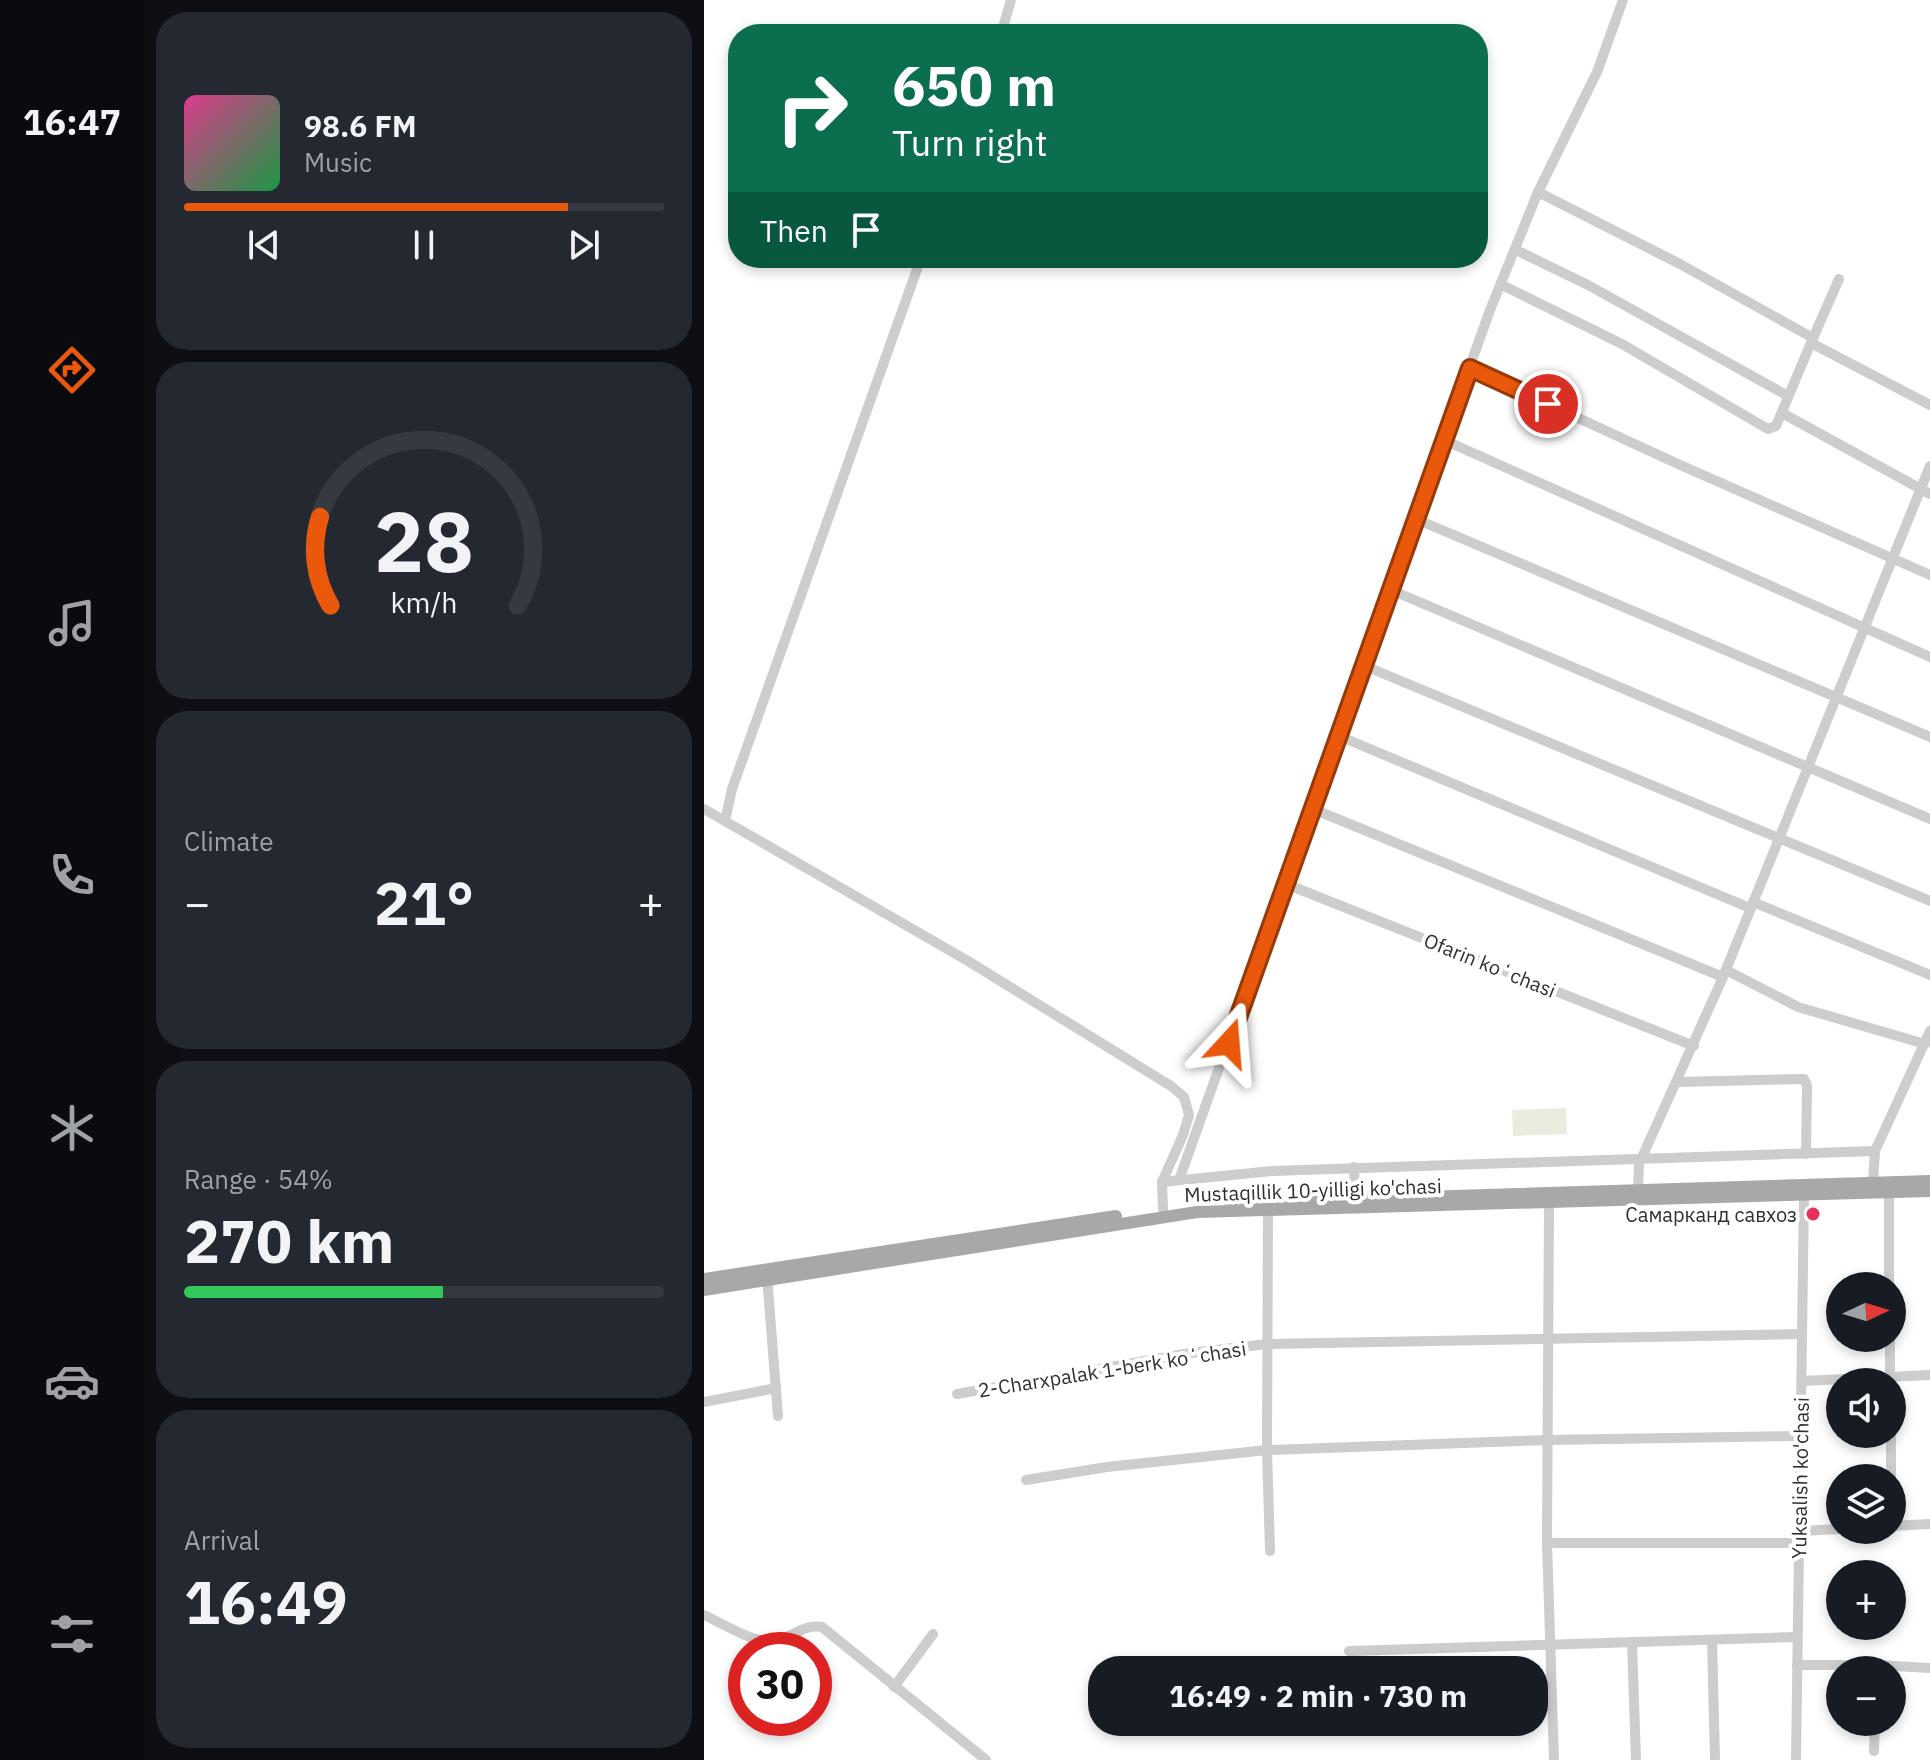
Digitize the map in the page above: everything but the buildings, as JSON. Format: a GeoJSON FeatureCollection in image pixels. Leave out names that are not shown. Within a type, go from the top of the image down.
{"type":"FeatureCollection","features":[{"type":"Feature","properties":{"kind":"main road","name":"Mustaqillik 10-yilligi ko'chasi"},"geometry":{"type":"LineString","coordinates":[[704,1290],[767,1275],[1199,1204],[1638,1185],[1930,1181]]}},
{"type":"Feature","properties":{"kind":"main road","name":"Mustaqillik 10-yilligi ko'chasi"},"geometry":{"type":"LineString","coordinates":[[704,1279],[767,1275],[1197,1212],[1930,1191]]}},
{"type":"Feature","properties":{"kind":"street"},"geometry":{"type":"LineString","coordinates":[[1004,24],[1011,0]]}},
{"type":"Feature","properties":{"kind":"street"},"geometry":{"type":"LineString","coordinates":[[1179,1180],[1470,368],[1538,192],[1597,72],[1623,0]]}},
{"type":"Feature","properties":{"kind":"street"},"geometry":{"type":"LineString","coordinates":[[1538,192],[1680,264],[1930,405]]}},
{"type":"Feature","properties":{"kind":"street"},"geometry":{"type":"LineString","coordinates":[[1516,250],[1588,285],[1788,396]]}},
{"type":"Feature","properties":{"kind":"street"},"geometry":{"type":"LineString","coordinates":[[725,821],[732,789],[917,268]]}},
{"type":"Feature","properties":{"kind":"street"},"geometry":{"type":"LineString","coordinates":[[1502,285],[1622,344],[1766,428],[1776,426],[1839,279]]}},
{"type":"Feature","properties":{"kind":"street"},"geometry":{"type":"LineString","coordinates":[[1470,368],[1930,575]]}},
{"type":"Feature","properties":{"kind":"street"},"geometry":{"type":"LineString","coordinates":[[1782,413],[1925,492]]}},
{"type":"Feature","properties":{"kind":"street"},"geometry":{"type":"LineString","coordinates":[[1444,440],[1930,657]]}},
{"type":"Feature","properties":{"kind":"street"},"geometry":{"type":"LineString","coordinates":[[1638,1185],[1641,1161],[1694,1046],[1893,559],[1925,492],[1930,466]]}},
{"type":"Feature","properties":{"kind":"street"},"geometry":{"type":"LineString","coordinates":[[1416,519],[1930,737]]}},
{"type":"Feature","properties":{"kind":"street"},"geometry":{"type":"LineString","coordinates":[[1391,590],[1930,819]]}},
{"type":"Feature","properties":{"kind":"street"},"geometry":{"type":"LineString","coordinates":[[1365,666],[1930,901]]}},
{"type":"Feature","properties":{"kind":"street"},"geometry":{"type":"LineString","coordinates":[[1339,736],[1930,975]]}},
{"type":"Feature","properties":{"kind":"street"},"geometry":{"type":"LineString","coordinates":[[704,809],[954,953],[1177,1090],[1184,1097],[1189,1115],[1162,1182],[1163,1209]]}},
{"type":"Feature","properties":{"kind":"street"},"geometry":{"type":"LineString","coordinates":[[1313,809],[1724,973],[1798,1007],[1925,1044]]}},
{"type":"Feature","properties":{"kind":"street","name":"Ofarin koʻchasi"},"geometry":{"type":"LineString","coordinates":[[1286,884],[1694,1046]]}},
{"type":"Feature","properties":{"kind":"street"},"geometry":{"type":"LineString","coordinates":[[1873,1183],[1875,1151],[1930,1031]]}},
{"type":"Feature","properties":{"kind":"street"},"geometry":{"type":"LineString","coordinates":[[1677,1082],[1804,1079],[1807,1086],[1806,1154]]}},
{"type":"Feature","properties":{"kind":"street"},"geometry":{"type":"LineString","coordinates":[[1162,1182],[1354,1167],[1641,1161],[1875,1151]]}},
{"type":"Feature","properties":{"kind":"street"},"geometry":{"type":"LineString","coordinates":[[1354,1167],[1355,1196]]}},
{"type":"Feature","properties":{"kind":"street"},"geometry":{"type":"LineString","coordinates":[[1889,1192],[1889,1272]]}},
{"type":"Feature","properties":{"kind":"street","name":"Yuksalish ko'chasi"},"geometry":{"type":"LineString","coordinates":[[1796,1760],[1804,1195]]}},
{"type":"Feature","properties":{"kind":"street"},"geometry":{"type":"LineString","coordinates":[[1549,1203],[1547,1543],[1554,1760]]}},
{"type":"Feature","properties":{"kind":"street"},"geometry":{"type":"LineString","coordinates":[[1268,1211],[1267,1450],[1270,1551]]}},
{"type":"Feature","properties":{"kind":"street"},"geometry":{"type":"LineString","coordinates":[[767,1275],[778,1416]]}},
{"type":"Feature","properties":{"kind":"street","name":"2-Charxpalak 1-berk koʻchasi"},"geometry":{"type":"LineString","coordinates":[[957,1394],[1190,1353],[1267,1344],[1802,1334]]}},
{"type":"Feature","properties":{"kind":"street"},"geometry":{"type":"LineString","coordinates":[[1906,1377],[1930,1375]]}},
{"type":"Feature","properties":{"kind":"street"},"geometry":{"type":"LineString","coordinates":[[1802,1381],[1826,1380]]}},
{"type":"Feature","properties":{"kind":"street"},"geometry":{"type":"LineString","coordinates":[[704,1402],[776,1388]]}},
{"type":"Feature","properties":{"kind":"street"},"geometry":{"type":"LineString","coordinates":[[1026,1480],[1107,1467],[1267,1450],[1548,1440],[1801,1436]]}},
{"type":"Feature","properties":{"kind":"street"},"geometry":{"type":"LineString","coordinates":[[1906,1525],[1930,1524]]}},
{"type":"Feature","properties":{"kind":"street"},"geometry":{"type":"LineString","coordinates":[[1547,1543],[1799,1537],[1826,1532]]}},
{"type":"Feature","properties":{"kind":"street"},"geometry":{"type":"LineString","coordinates":[[704,1615],[758,1639],[770,1641],[788,1637],[811,1625],[822,1627],[986,1760]]}},
{"type":"Feature","properties":{"kind":"street"},"geometry":{"type":"LineString","coordinates":[[894,1687],[933,1634]]}},
{"type":"Feature","properties":{"kind":"street"},"geometry":{"type":"LineString","coordinates":[[1349,1651],[1797,1637]]}},
{"type":"Feature","properties":{"kind":"street"},"geometry":{"type":"LineString","coordinates":[[1712,1640],[1715,1760]]}},
{"type":"Feature","properties":{"kind":"street"},"geometry":{"type":"LineString","coordinates":[[1632,1642],[1636,1760]]}},
{"type":"Feature","properties":{"kind":"street"},"geometry":{"type":"LineString","coordinates":[[1797,1665],[1826,1666]]}},
{"type":"Feature","properties":{"kind":"street"},"geometry":{"type":"LineString","coordinates":[[1906,1668],[1930,1668]]}},
{"type":"Feature","properties":{"kind":"street"},"geometry":{"type":"LineString","coordinates":[[1874,1751],[1875,1736]]}},
{"type":"Feature","properties":{"kind":"shaded area"},"geometry":{"type":"Polygon","coordinates":[[[1566,1108],[1567,1134],[1513,1136],[1512,1110],[1566,1108]]]}},
{"type":"Feature","properties":{"kind":"place","name":"Самарканд савхоз"},"geometry":{"type":"Point","coordinates":[1813,1214]}},
{"type":"Feature","properties":{"kind":"route"},"geometry":{"type":"LineString","coordinates":[[1229,1043],[1470,368],[1548,404]]}}]}
